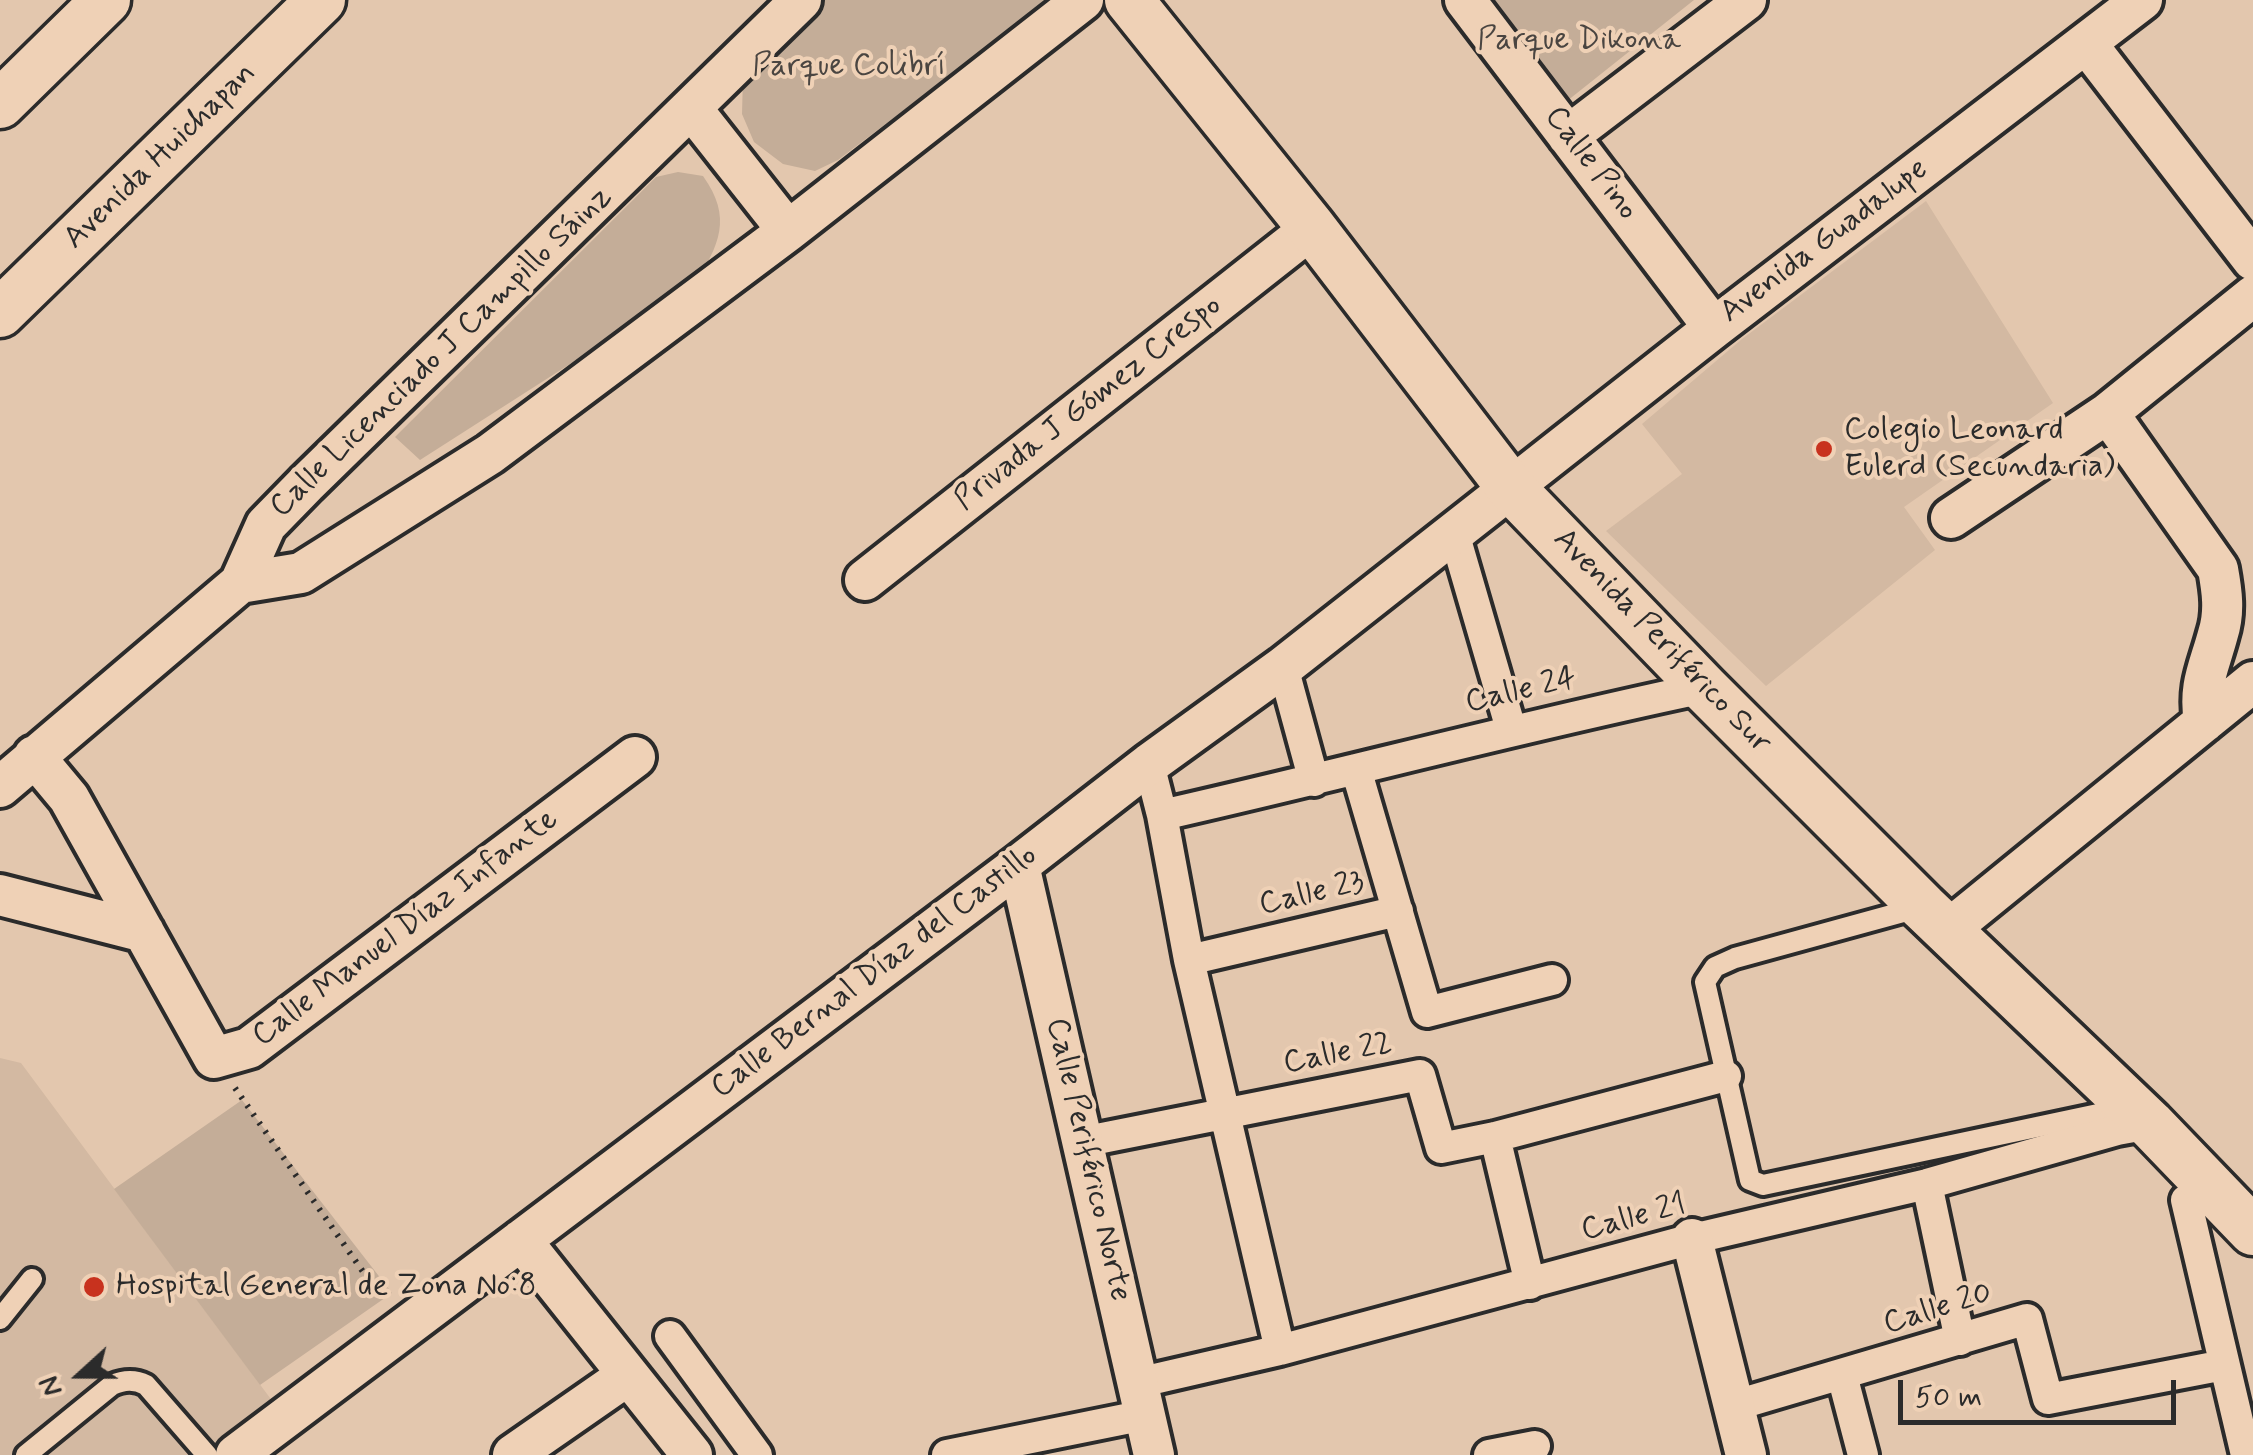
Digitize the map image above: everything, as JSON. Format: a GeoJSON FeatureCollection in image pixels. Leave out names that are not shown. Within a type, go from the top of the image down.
{"type":"FeatureCollection","features":[{"type":"Feature","properties":{"kind":"street"},"geometry":{"type":"LineString","coordinates":[[0,104],[106,0]]}},
{"type":"Feature","properties":{"kind":"street","name":"Avenida Huichapan"},"geometry":{"type":"LineString","coordinates":[[0,314],[322,0]]}},
{"type":"Feature","properties":{"kind":"street","name":"Calle Licenciado J Campillo Sáinz"},"geometry":{"type":"LineString","coordinates":[[0,787],[240,583],[266,526],[306,484],[801,0]]}},
{"type":"Feature","properties":{"kind":"street"},"geometry":{"type":"LineString","coordinates":[[240,583],[301,573],[490,454],[788,231],[1083,0]]}},
{"type":"Feature","properties":{"kind":"street","name":"Avenida Periférico Sur"},"geometry":{"type":"LineString","coordinates":[[1129,0],[1312,228],[1511,488],[1704,688],[2230,1205]]}},
{"type":"Feature","properties":{"kind":"street","name":"Calle Pino"},"geometry":{"type":"LineString","coordinates":[[1465,0],[1714,328]]}},
{"type":"Feature","properties":{"kind":"street"},"geometry":{"type":"LineString","coordinates":[[1568,136],[1746,0]]}},
{"type":"Feature","properties":{"kind":"street","name":"Avenida Guadalupe"},"geometry":{"type":"LineString","coordinates":[[1511,488],[2142,0]]}},
{"type":"Feature","properties":{"kind":"street"},"geometry":{"type":"LineString","coordinates":[[2086,43],[2250,248]]}},
{"type":"Feature","properties":{"kind":"street"},"geometry":{"type":"LineString","coordinates":[[692,108],[788,231]]}},
{"type":"Feature","properties":{"kind":"street","name":"Privada J Gómez Crespo"},"geometry":{"type":"LineString","coordinates":[[865,580],[1312,228]]}},
{"type":"Feature","properties":{"kind":"street"},"geometry":{"type":"LineString","coordinates":[[1951,518],[2108,413],[2253,296]]}},
{"type":"Feature","properties":{"kind":"street"},"geometry":{"type":"LineString","coordinates":[[2108,413],[2218,569],[2223,596],[2219,632],[2204,674],[2204,722]]}},
{"type":"Feature","properties":{"kind":"street","name":"Calle Bernal Díaz del Castillo"},"geometry":{"type":"LineString","coordinates":[[236,1455],[1148,764],[1283,667],[1511,488]]}},
{"type":"Feature","properties":{"kind":"street"},"geometry":{"type":"LineString","coordinates":[[1454,533],[1511,730]]}},
{"type":"Feature","properties":{"kind":"street"},"geometry":{"type":"LineString","coordinates":[[1283,667],[1314,781]]}},
{"type":"Feature","properties":{"kind":"street"},"geometry":{"type":"LineString","coordinates":[[1935,918],[2253,682]]}},
{"type":"Feature","properties":{"kind":"street","name":"Calle 24"},"geometry":{"type":"LineString","coordinates":[[1162,815],[1511,730],[1704,688]]}},
{"type":"Feature","properties":{"kind":"street","name":"Calle Manuel Díaz Infante"},"geometry":{"type":"LineString","coordinates":[[34,756],[69,798],[214,1058],[249,1048],[635,758]]}},
{"type":"Feature","properties":{"kind":"street"},"geometry":{"type":"LineString","coordinates":[[1148,764],[1162,815],[1189,960],[1280,1350]]}},
{"type":"Feature","properties":{"kind":"street"},"geometry":{"type":"LineString","coordinates":[[1356,769],[1398,911]]}},
{"type":"Feature","properties":{"kind":"street","name":"Calle Periférico Norte"},"geometry":{"type":"LineString","coordinates":[[1019,865],[1154,1455]]}},
{"type":"Feature","properties":{"kind":"street"},"geometry":{"type":"LineString","coordinates":[[0,895],[144,932]]}},
{"type":"Feature","properties":{"kind":"street","name":"Calle 23"},"geometry":{"type":"LineString","coordinates":[[1189,960],[1398,911],[1427,1012],[1552,980]]}},
{"type":"Feature","properties":{"kind":"street","name":"Calle 22"},"geometry":{"type":"LineString","coordinates":[[1082,1142],[1420,1075],[1441,1148],[1726,1076]]}},
{"type":"Feature","properties":{"kind":"street","name":"Calle 21"},"geometry":{"type":"LineString","coordinates":[[947,1455],[1141,1399],[1280,1350],[1692,1239],[1927,1184],[2117,1130],[2142,1116]]}},
{"type":"Feature","properties":{"kind":"street"},"geometry":{"type":"LineString","coordinates":[[1495,1137],[1530,1284]]}},
{"type":"Feature","properties":{"kind":"street"},"geometry":{"type":"LineString","coordinates":[[1927,1184],[1960,1340]]}},
{"type":"Feature","properties":{"kind":"street"},"geometry":{"type":"LineString","coordinates":[[2230,1205],[2224,1365],[2246,1455]]}},
{"type":"Feature","properties":{"kind":"street"},"geometry":{"type":"LineString","coordinates":[[1692,1239],[1746,1455]]}},
{"type":"Feature","properties":{"kind":"street"},"geometry":{"type":"LineString","coordinates":[[521,1240],[692,1455]]}},
{"type":"Feature","properties":{"kind":"street","name":"Calle 20"},"geometry":{"type":"LineString","coordinates":[[1734,1406],[2027,1320],[2048,1398],[2224,1365]]}},
{"type":"Feature","properties":{"kind":"street"},"geometry":{"type":"LineString","coordinates":[[670,1336],[757,1455]]}},
{"type":"Feature","properties":{"kind":"street"},"geometry":{"type":"LineString","coordinates":[[513,1455],[628,1375]]}},
{"type":"Feature","properties":{"kind":"street"},"geometry":{"type":"LineString","coordinates":[[1842,1375],[1863,1455]]}},
{"type":"Feature","properties":{"kind":"street"},"geometry":{"type":"LineString","coordinates":[[1489,1455],[1535,1446]]}},
{"type":"Feature","properties":{"kind":"lane"},"geometry":{"type":"LineString","coordinates":[[1935,918],[1735,958],[1715,968],[1705,982],[1750,1180],[1763,1185],[2142,1116]]}},
{"type":"Feature","properties":{"kind":"lane"},"geometry":{"type":"LineString","coordinates":[[0,1319],[32,1278]]}},
{"type":"Feature","properties":{"kind":"lane"},"geometry":{"type":"LineString","coordinates":[[26,1455],[112,1384],[138,1381],[171,1410],[207,1455]]}},
{"type":"Feature","properties":{"kind":"path"},"geometry":{"type":"LineString","coordinates":[[214,1058],[403,1329]]}},
{"type":"Feature","properties":{"kind":"shaded area","name":"Colegio Leonard Eulerd (Secundaria)"},"geometry":{"type":"Polygon","coordinates":[[[1926,201],[2053,403],[1904,507],[1935,550],[1766,686],[1606,531],[1682,474],[1642,424],[1742,339],[1926,201]]]}},
{"type":"Feature","properties":{"kind":"shaded area","name":"Hospital General de Zona No:8"},"geometry":{"type":"Polygon","coordinates":[[[0,1058],[21,1063],[273,1402],[201,1455],[0,1455],[0,1058]]]}},
{"type":"Feature","properties":{"kind":"green space","name":"Parque Colibrí"},"geometry":{"type":"Polygon","coordinates":[[[821,0],[1049,0],[838,160],[815,171],[783,164],[754,142],[742,114],[743,76],[821,0]]]}},
{"type":"Feature","properties":{"kind":"green space","name":"Parque Dikona"},"geometry":{"type":"Polygon","coordinates":[[[1494,0],[1694,0],[1567,101],[1494,0]]]}},
{"type":"Feature","properties":{"kind":"green space"},"geometry":{"type":"Polygon","coordinates":[[[678,172],[703,176],[718,205],[720,218],[716,244],[695,284],[420,460],[395,437],[656,177],[678,172]]]}},
{"type":"Feature","properties":{"kind":"green space"},"geometry":{"type":"Polygon","coordinates":[[[242,1100],[392,1293],[260,1385],[114,1189],[242,1100]]]}},
{"type":"Feature","properties":{"kind":"place","name":"Colegio Leonard Eulerd (Secundaria)"},"geometry":{"type":"Point","coordinates":[1824,449]}},
{"type":"Feature","properties":{"kind":"place","name":"Hospital General de Zona No:8"},"geometry":{"type":"Point","coordinates":[94,1287]}}]}
